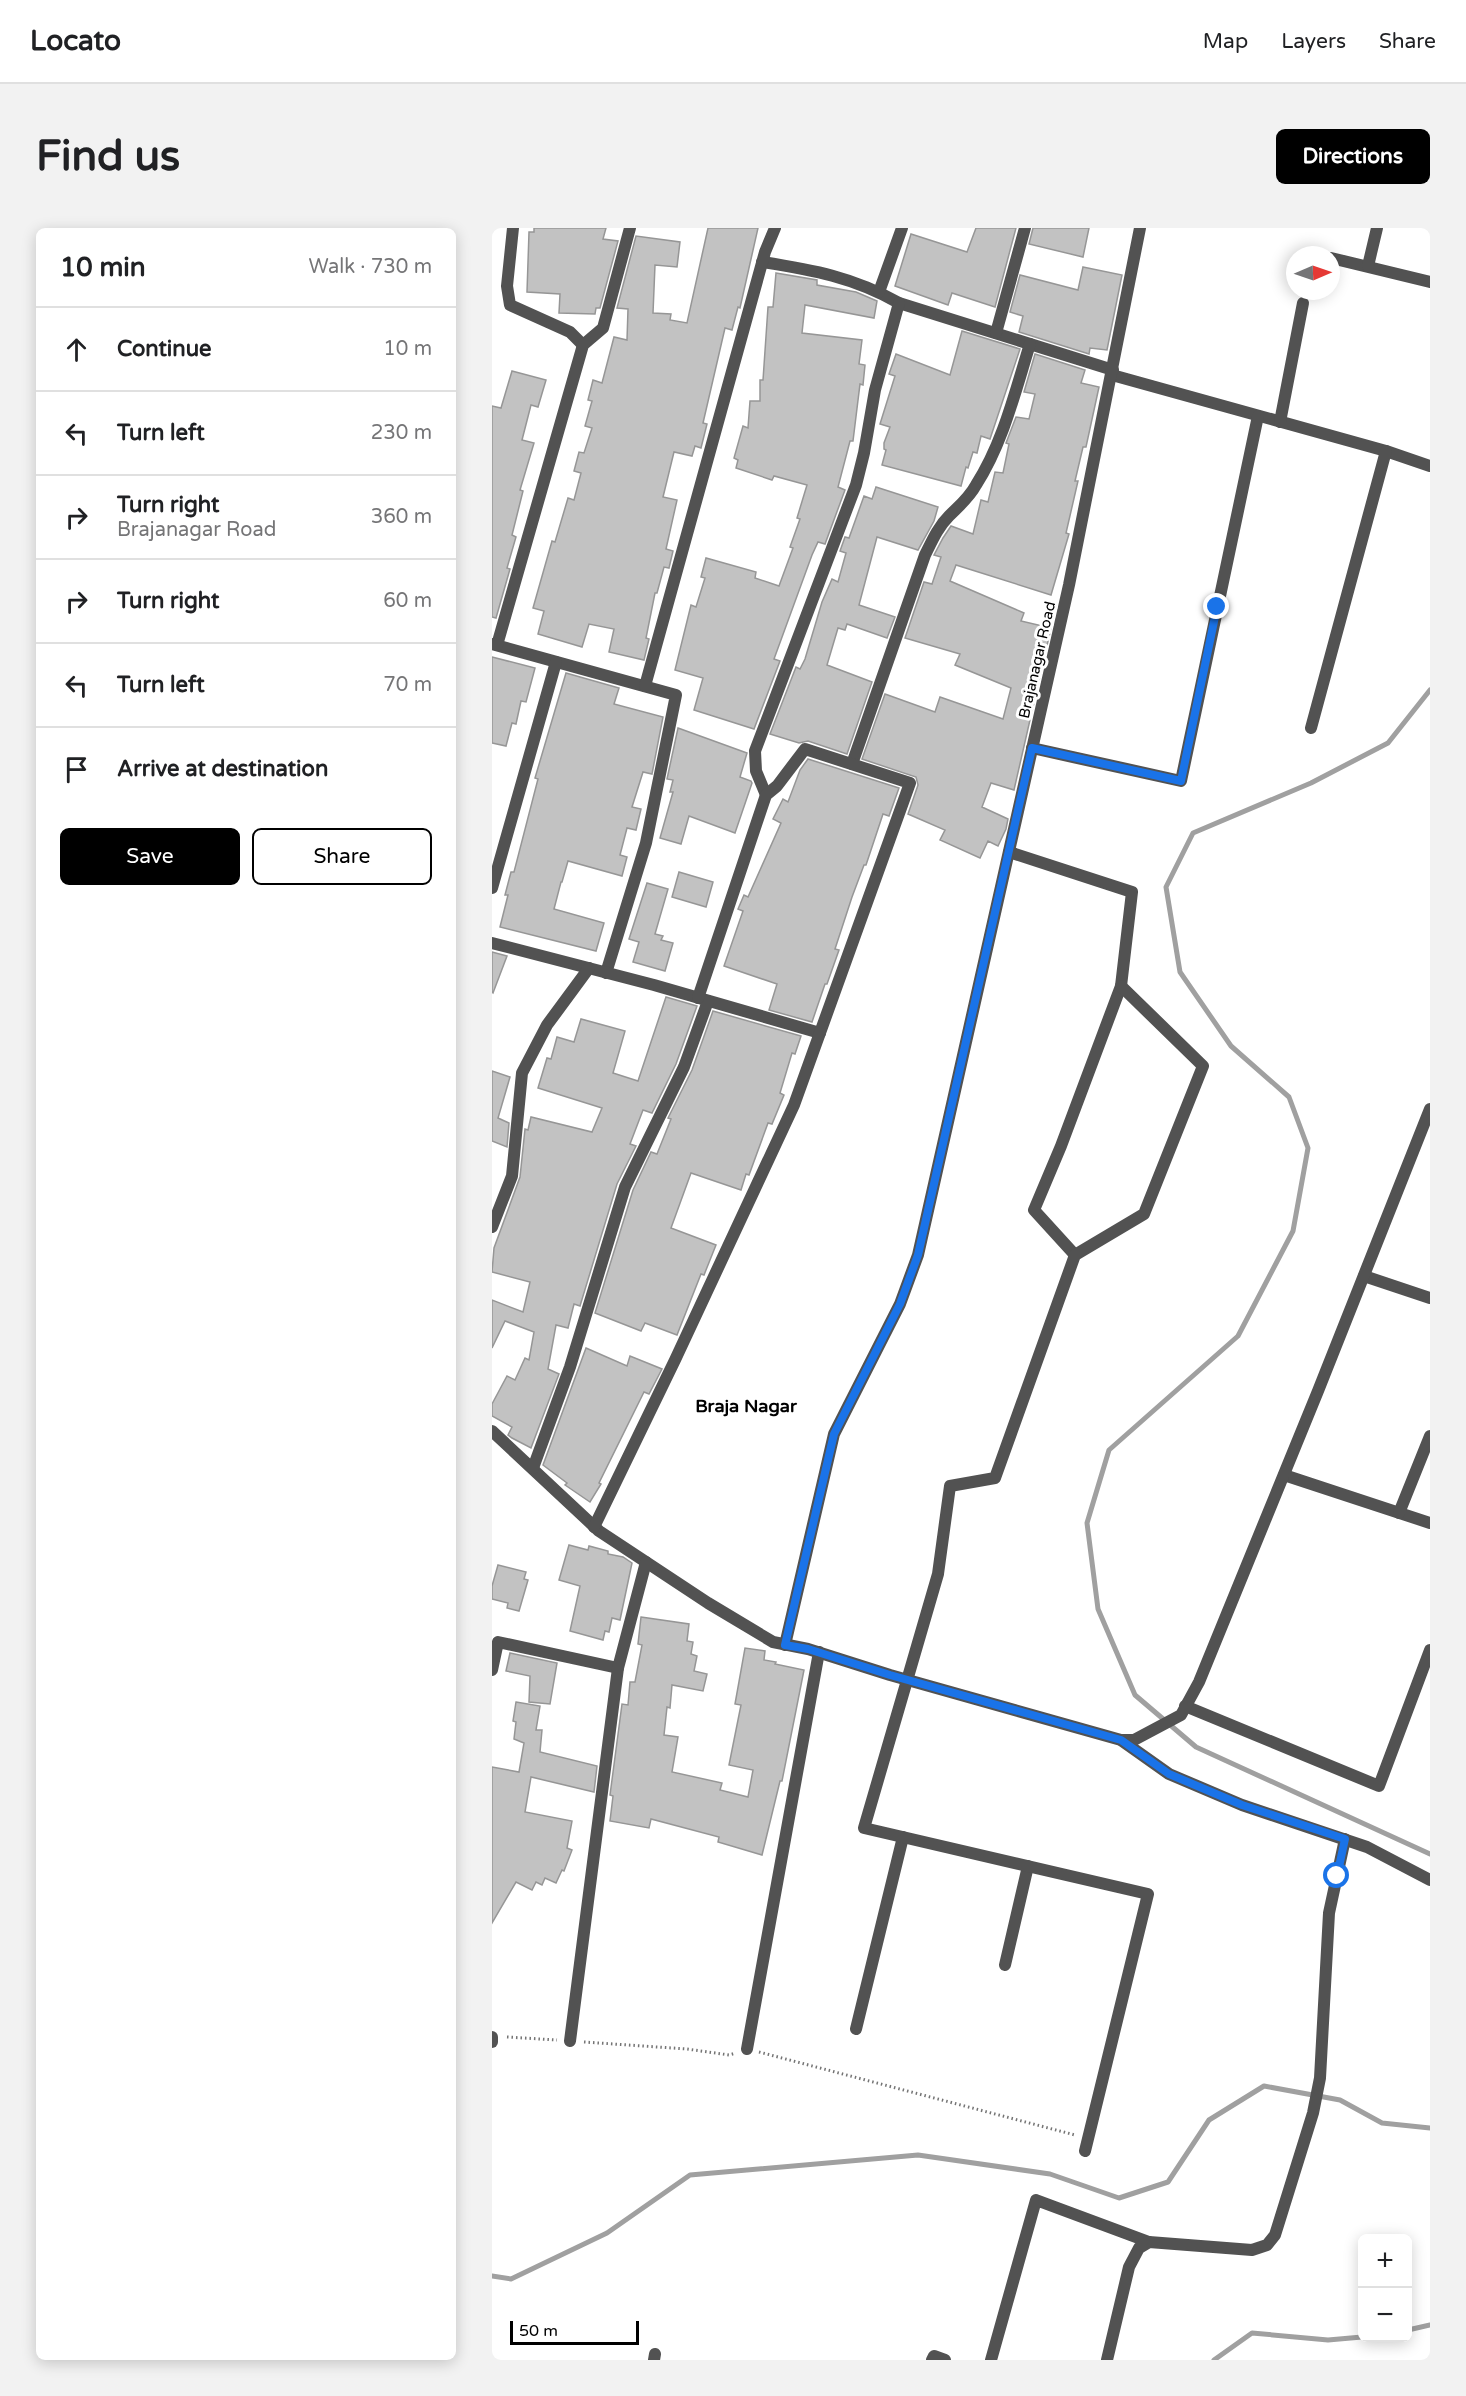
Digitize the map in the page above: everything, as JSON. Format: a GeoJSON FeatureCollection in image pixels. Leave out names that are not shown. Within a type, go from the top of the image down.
{"type":"FeatureCollection","features":[{"type":"Feature","properties":{"kind":"street"},"geometry":{"type":"LineString","coordinates":[[513,228],[507,286],[510,305],[570,332],[583,345]]}},
{"type":"Feature","properties":{"kind":"street"},"geometry":{"type":"LineString","coordinates":[[606,973],[646,843],[676,695],[495,644],[583,345],[603,328],[630,228]]}},
{"type":"Feature","properties":{"kind":"street"},"geometry":{"type":"LineString","coordinates":[[645,686],[762,262],[775,228]]}},
{"type":"Feature","properties":{"kind":"street"},"geometry":{"type":"LineString","coordinates":[[879,292],[902,228]]}},
{"type":"Feature","properties":{"kind":"street"},"geometry":{"type":"LineString","coordinates":[[996,333],[1025,228]]}},
{"type":"Feature","properties":{"kind":"street","name":"Brajanagar Road"},"geometry":{"type":"LineString","coordinates":[[785,1645],[834,1434],[900,1304],[918,1255],[1069,585],[1113,373],[1140,228]]}},
{"type":"Feature","properties":{"kind":"street"},"geometry":{"type":"LineString","coordinates":[[1368,266],[1377,228]]}},
{"type":"Feature","properties":{"kind":"street"},"geometry":{"type":"LineString","coordinates":[[1340,260],[1430,282]]}},
{"type":"Feature","properties":{"kind":"street"},"geometry":{"type":"LineString","coordinates":[[762,262],[825,272],[879,292],[899,303],[1113,373],[1386,451],[1430,466]]}},
{"type":"Feature","properties":{"kind":"street"},"geometry":{"type":"LineString","coordinates":[[766,795],[756,771],[755,751],[856,485],[875,390],[899,303]]}},
{"type":"Feature","properties":{"kind":"street"},"geometry":{"type":"LineString","coordinates":[[1280,422],[1303,303]]}},
{"type":"Feature","properties":{"kind":"street"},"geometry":{"type":"LineString","coordinates":[[852,764],[924,555],[938,529],[961,506],[976,486],[996,448],[1030,344]]}},
{"type":"Feature","properties":{"kind":"street"},"geometry":{"type":"LineString","coordinates":[[1032,748],[1181,781],[1258,416]]}},
{"type":"Feature","properties":{"kind":"street"},"geometry":{"type":"LineString","coordinates":[[1311,728],[1386,451]]}},
{"type":"Feature","properties":{"kind":"street"},"geometry":{"type":"LineString","coordinates":[[492,888],[556,662]]}},
{"type":"Feature","properties":{"kind":"street"},"geometry":{"type":"LineString","coordinates":[[533,1468],[570,1368],[625,1187],[684,1068],[766,795],[777,786],[805,749],[910,783],[794,1105],[594,1527]]}},
{"type":"Feature","properties":{"kind":"street"},"geometry":{"type":"LineString","coordinates":[[1009,852],[1132,892],[1121,986],[1061,1146],[1034,1210],[1076,1255]]}},
{"type":"Feature","properties":{"kind":"street"},"geometry":{"type":"LineString","coordinates":[[492,943],[703,999],[820,1033]]}},
{"type":"Feature","properties":{"kind":"street"},"geometry":{"type":"LineString","coordinates":[[492,1227],[512,1176],[522,1073],[547,1025],[589,968]]}},
{"type":"Feature","properties":{"kind":"street"},"geometry":{"type":"LineString","coordinates":[[1086,2145],[1148,1894],[864,1828],[938,1574],[950,1486],[995,1478],[1076,1255],[1144,1214],[1203,1066],[1121,986]]}},
{"type":"Feature","properties":{"kind":"street"},"geometry":{"type":"LineString","coordinates":[[492,1431],[594,1527],[773,1642],[819,1652],[908,1680],[1121,1740],[1134,1740],[1183,1710],[1199,1682],[1430,1109]]}},
{"type":"Feature","properties":{"kind":"street"},"geometry":{"type":"LineString","coordinates":[[1364,1276],[1430,1298]]}},
{"type":"Feature","properties":{"kind":"street"},"geometry":{"type":"LineString","coordinates":[[1399,1513],[1430,1436]]}},
{"type":"Feature","properties":{"kind":"street"},"geometry":{"type":"LineString","coordinates":[[1284,1475],[1430,1523]]}},
{"type":"Feature","properties":{"kind":"street"},"geometry":{"type":"LineString","coordinates":[[570,2041],[618,1668],[646,1562]]}},
{"type":"Feature","properties":{"kind":"street"},"geometry":{"type":"LineString","coordinates":[[492,1670],[498,1642],[618,1668]]}},
{"type":"Feature","properties":{"kind":"street"},"geometry":{"type":"LineString","coordinates":[[1183,1710],[1379,1786],[1430,1650]]}},
{"type":"Feature","properties":{"kind":"street"},"geometry":{"type":"LineString","coordinates":[[747,2049],[819,1652]]}},
{"type":"Feature","properties":{"kind":"street"},"geometry":{"type":"LineString","coordinates":[[1121,1740],[1169,1774],[1242,1805],[1367,1847],[1430,1880]]}},
{"type":"Feature","properties":{"kind":"street"},"geometry":{"type":"LineString","coordinates":[[856,2029],[903,1837]]}},
{"type":"Feature","properties":{"kind":"street"},"geometry":{"type":"LineString","coordinates":[[991,2360],[1036,2200],[1149,2242],[1252,2250],[1267,2245],[1275,2235],[1313,2113],[1320,2078],[1329,1913],[1345,1839]]}},
{"type":"Feature","properties":{"kind":"street"},"geometry":{"type":"LineString","coordinates":[[1005,1965],[1028,1866]]}},
{"type":"Feature","properties":{"kind":"street"},"geometry":{"type":"LineString","coordinates":[[492,2037],[492,2042]]}},
{"type":"Feature","properties":{"kind":"street"},"geometry":{"type":"LineString","coordinates":[[1107,2360],[1129,2267],[1139,2248],[1149,2242]]}},
{"type":"Feature","properties":{"kind":"street"},"geometry":{"type":"LineString","coordinates":[[932,2360],[934,2356],[945,2360]]}},
{"type":"Feature","properties":{"kind":"path"},"geometry":{"type":"LineString","coordinates":[[492,2037],[687,2049],[729,2055],[747,2049],[1086,2145]]}},
{"type":"Feature","properties":{"kind":"building"},"geometry":{"type":"Polygon","coordinates":[[[534,228],[606,228],[603,239],[618,241],[600,308],[596,308],[595,314],[559,313],[560,294],[527,292],[529,232],[534,232],[534,228]]]}},
{"type":"Feature","properties":{"kind":"building"},"geometry":{"type":"Polygon","coordinates":[[[708,228],[758,228],[740,308],[738,307],[732,330],[725,328],[703,423],[707,424],[701,448],[695,446],[692,456],[674,452],[663,497],[677,500],[666,549],[673,551],[669,568],[664,567],[657,593],[655,593],[644,660],[609,652],[614,629],[589,624],[582,647],[538,634],[544,611],[533,608],[552,541],[555,542],[568,498],[574,500],[581,473],[574,471],[579,452],[584,453],[592,428],[585,426],[592,401],[588,400],[593,380],[602,383],[614,337],[627,340],[628,309],[617,308],[636,236],[680,242],[677,267],[655,265],[653,313],[671,314],[670,320],[687,323],[708,228]]]}},
{"type":"Feature","properties":{"kind":"building"},"geometry":{"type":"Polygon","coordinates":[[[976,228],[1016,228],[995,307],[952,293],[948,305],[895,286],[911,234],[967,252],[976,228]]]}},
{"type":"Feature","properties":{"kind":"building"},"geometry":{"type":"Polygon","coordinates":[[[1033,228],[1089,228],[1083,257],[1029,244],[1033,228]]]}},
{"type":"Feature","properties":{"kind":"building"},"geometry":{"type":"Polygon","coordinates":[[[1083,267],[1122,275],[1107,350],[1090,348],[1089,354],[1019,332],[1023,316],[1010,312],[1020,275],[1078,290],[1083,267]]]}},
{"type":"Feature","properties":{"kind":"building"},"geometry":{"type":"Polygon","coordinates":[[[776,273],[817,280],[817,285],[856,292],[877,301],[874,318],[805,305],[802,333],[862,340],[859,364],[865,365],[863,385],[860,384],[853,441],[850,441],[838,487],[845,490],[825,544],[818,542],[812,555],[774,659],[780,661],[754,729],[694,710],[703,678],[675,670],[691,605],[696,607],[705,578],[701,577],[706,558],[756,572],[755,578],[779,586],[793,548],[790,547],[800,519],[797,518],[807,485],[774,476],[772,480],[736,468],[738,460],[734,458],[743,426],[748,428],[750,401],[760,401],[768,307],[773,307],[776,273]]]}},
{"type":"Feature","properties":{"kind":"building"},"geometry":{"type":"Polygon","coordinates":[[[962,331],[1020,349],[990,439],[981,436],[977,453],[973,452],[961,486],[882,465],[886,450],[884,443],[890,427],[880,424],[895,376],[889,374],[896,354],[950,375],[962,331]]]}},
{"type":"Feature","properties":{"kind":"building"},"geometry":{"type":"Polygon","coordinates":[[[1035,354],[1085,370],[1081,383],[1099,387],[1086,447],[1083,447],[1075,481],[1078,481],[1066,533],[1069,534],[1051,595],[956,565],[950,581],[1024,613],[1021,621],[1051,628],[1014,790],[991,783],[982,807],[1008,819],[1006,829],[998,846],[988,841],[980,858],[940,840],[945,830],[908,814],[918,785],[916,777],[862,759],[885,694],[935,712],[940,697],[1003,719],[1011,688],[955,665],[960,654],[905,638],[924,582],[932,584],[941,557],[934,555],[943,538],[951,526],[973,534],[981,500],[988,502],[995,472],[1003,473],[1009,444],[1006,443],[1016,417],[1029,419],[1035,394],[1024,392],[1035,354]]]}},
{"type":"Feature","properties":{"kind":"building"},"geometry":{"type":"Polygon","coordinates":[[[512,371],[546,380],[538,407],[531,405],[522,440],[534,443],[520,490],[523,491],[512,535],[516,537],[507,568],[510,569],[496,618],[492,617],[492,406],[501,408],[512,371]]]}},
{"type":"Feature","properties":{"kind":"building"},"geometry":{"type":"Polygon","coordinates":[[[876,487],[938,507],[934,521],[918,550],[877,537],[859,605],[895,617],[887,638],[847,624],[845,630],[838,628],[827,665],[872,682],[847,754],[808,741],[799,743],[770,734],[796,667],[800,669],[805,659],[822,602],[832,579],[838,582],[846,553],[840,551],[845,537],[849,538],[864,496],[872,499],[876,487]]]}},
{"type":"Feature","properties":{"kind":"building"},"geometry":{"type":"Polygon","coordinates":[[[492,657],[535,668],[526,702],[521,701],[516,724],[512,723],[506,746],[492,743],[492,657]]]}},
{"type":"Feature","properties":{"kind":"building"},"geometry":{"type":"Polygon","coordinates":[[[566,673],[619,688],[614,704],[663,717],[652,774],[643,772],[632,807],[641,809],[636,830],[627,828],[620,855],[627,857],[622,876],[568,861],[561,882],[554,909],[604,923],[596,951],[500,927],[508,895],[505,895],[511,872],[514,872],[538,779],[535,778],[566,673]]]}},
{"type":"Feature","properties":{"kind":"building"},"geometry":{"type":"Polygon","coordinates":[[[678,728],[747,753],[740,777],[752,783],[735,833],[689,816],[681,844],[660,838],[673,792],[670,792],[673,780],[667,779],[678,728]]]}},
{"type":"Feature","properties":{"kind":"building"},"geometry":{"type":"Polygon","coordinates":[[[808,759],[899,788],[889,816],[883,814],[866,865],[864,865],[852,897],[835,949],[839,950],[812,1022],[769,1010],[777,984],[724,966],[743,911],[738,909],[744,895],[748,897],[781,823],[773,819],[783,799],[788,802],[800,770],[808,759]]]}},
{"type":"Feature","properties":{"kind":"building"},"geometry":{"type":"Polygon","coordinates":[[[679,872],[713,882],[706,907],[672,897],[679,872]]]}},
{"type":"Feature","properties":{"kind":"building"},"geometry":{"type":"Polygon","coordinates":[[[647,883],[668,889],[655,934],[663,936],[661,940],[673,943],[665,971],[633,962],[639,942],[629,939],[647,883]]]}},
{"type":"Feature","properties":{"kind":"building"},"geometry":{"type":"Polygon","coordinates":[[[492,952],[507,956],[493,993],[492,992],[492,952]]]}},
{"type":"Feature","properties":{"kind":"building"},"geometry":{"type":"Polygon","coordinates":[[[666,997],[697,1006],[676,1064],[652,1113],[643,1110],[630,1144],[636,1146],[617,1184],[580,1306],[574,1304],[568,1328],[556,1325],[548,1369],[559,1374],[531,1448],[508,1435],[512,1427],[492,1416],[492,1404],[507,1376],[515,1380],[525,1358],[529,1360],[534,1332],[505,1321],[492,1348],[492,1300],[523,1312],[530,1282],[492,1272],[494,1248],[520,1177],[525,1129],[528,1130],[531,1117],[592,1132],[602,1108],[538,1088],[547,1058],[551,1059],[557,1037],[574,1042],[581,1019],[625,1031],[613,1073],[638,1081],[666,997]]]}},
{"type":"Feature","properties":{"kind":"building"},"geometry":{"type":"Polygon","coordinates":[[[713,1011],[801,1036],[795,1054],[792,1053],[780,1093],[784,1095],[772,1124],[768,1123],[749,1175],[746,1174],[741,1190],[691,1173],[671,1228],[716,1245],[704,1275],[701,1274],[677,1335],[645,1323],[641,1331],[595,1313],[633,1190],[651,1152],[657,1154],[671,1119],[668,1118],[692,1070],[713,1011]]]}},
{"type":"Feature","properties":{"kind":"building"},"geometry":{"type":"Polygon","coordinates":[[[492,1071],[510,1077],[498,1118],[509,1123],[507,1147],[492,1141],[492,1071]]]}},
{"type":"Feature","properties":{"kind":"building"},"geometry":{"type":"Polygon","coordinates":[[[586,1348],[627,1366],[630,1356],[662,1369],[649,1394],[644,1392],[599,1483],[601,1484],[590,1502],[565,1485],[567,1483],[543,1465],[586,1348]]]}},
{"type":"Feature","properties":{"kind":"building"},"geometry":{"type":"Polygon","coordinates":[[[569,1545],[588,1550],[589,1546],[608,1551],[608,1554],[623,1557],[632,1563],[620,1620],[612,1618],[609,1632],[605,1631],[603,1640],[570,1631],[580,1586],[559,1580],[569,1545]]]}},
{"type":"Feature","properties":{"kind":"building"},"geometry":{"type":"Polygon","coordinates":[[[498,1565],[526,1572],[524,1579],[528,1580],[519,1611],[507,1608],[508,1603],[492,1599],[492,1586],[498,1565]]]}},
{"type":"Feature","properties":{"kind":"building"},"geometry":{"type":"Polygon","coordinates":[[[641,1617],[689,1624],[687,1641],[693,1642],[691,1654],[697,1656],[694,1671],[707,1674],[703,1691],[672,1685],[664,1735],[678,1737],[672,1772],[722,1783],[720,1790],[748,1797],[753,1770],[729,1765],[741,1705],[735,1704],[745,1648],[765,1651],[764,1660],[804,1670],[782,1781],[780,1781],[762,1855],[718,1842],[719,1837],[651,1819],[649,1828],[610,1821],[613,1796],[610,1795],[622,1704],[628,1705],[630,1682],[635,1682],[642,1645],[638,1644],[641,1617]]]}},
{"type":"Feature","properties":{"kind":"building"},"geometry":{"type":"Polygon","coordinates":[[[510,1653],[557,1663],[550,1704],[529,1702],[530,1676],[506,1671],[510,1653]]]}},
{"type":"Feature","properties":{"kind":"building"},"geometry":{"type":"Polygon","coordinates":[[[516,1702],[540,1706],[536,1730],[542,1730],[540,1752],[597,1766],[594,1792],[531,1777],[525,1812],[572,1821],[567,1848],[572,1850],[564,1871],[562,1870],[556,1883],[545,1878],[542,1885],[536,1882],[532,1890],[516,1882],[492,1923],[492,1767],[519,1772],[524,1743],[514,1739],[516,1722],[513,1721],[516,1702]]]}},
{"type":"Feature","properties":{"kind":"waterway"},"geometry":{"type":"LineString","coordinates":[[1430,690],[1388,743],[1311,783],[1193,833],[1166,887],[1180,972],[1231,1046],[1289,1097],[1308,1148],[1293,1231],[1238,1336],[1109,1450],[1087,1523],[1098,1609],[1135,1695],[1196,1747],[1430,1854]]}},
{"type":"Feature","properties":{"kind":"waterway"},"geometry":{"type":"LineString","coordinates":[[492,2276],[511,2279],[607,2233],[690,2175],[918,2155],[1050,2174],[1119,2198],[1168,2182],[1209,2120],[1264,2086],[1340,2100],[1382,2123],[1430,2128]]}},
{"type":"Feature","properties":{"kind":"waterway"},"geometry":{"type":"LineString","coordinates":[[1412,2329],[1430,2325]]}},
{"type":"Feature","properties":{"kind":"waterway"},"geometry":{"type":"LineString","coordinates":[[1214,2360],[1252,2333],[1328,2340],[1358,2337]]}},
{"type":"Feature","properties":{"kind":"district","name":"Braja Nagar"},"geometry":{"type":"Point","coordinates":[746,1406]}},
{"type":"Feature","properties":{"kind":"route"},"geometry":{"type":"LineString","coordinates":[[1217,607],[1181,781],[1032,748],[918,1255],[900,1304],[834,1434],[785,1645],[808,1649],[890,1675],[1121,1740],[1169,1774],[1242,1805],[1345,1839],[1337,1876]]}}]}
